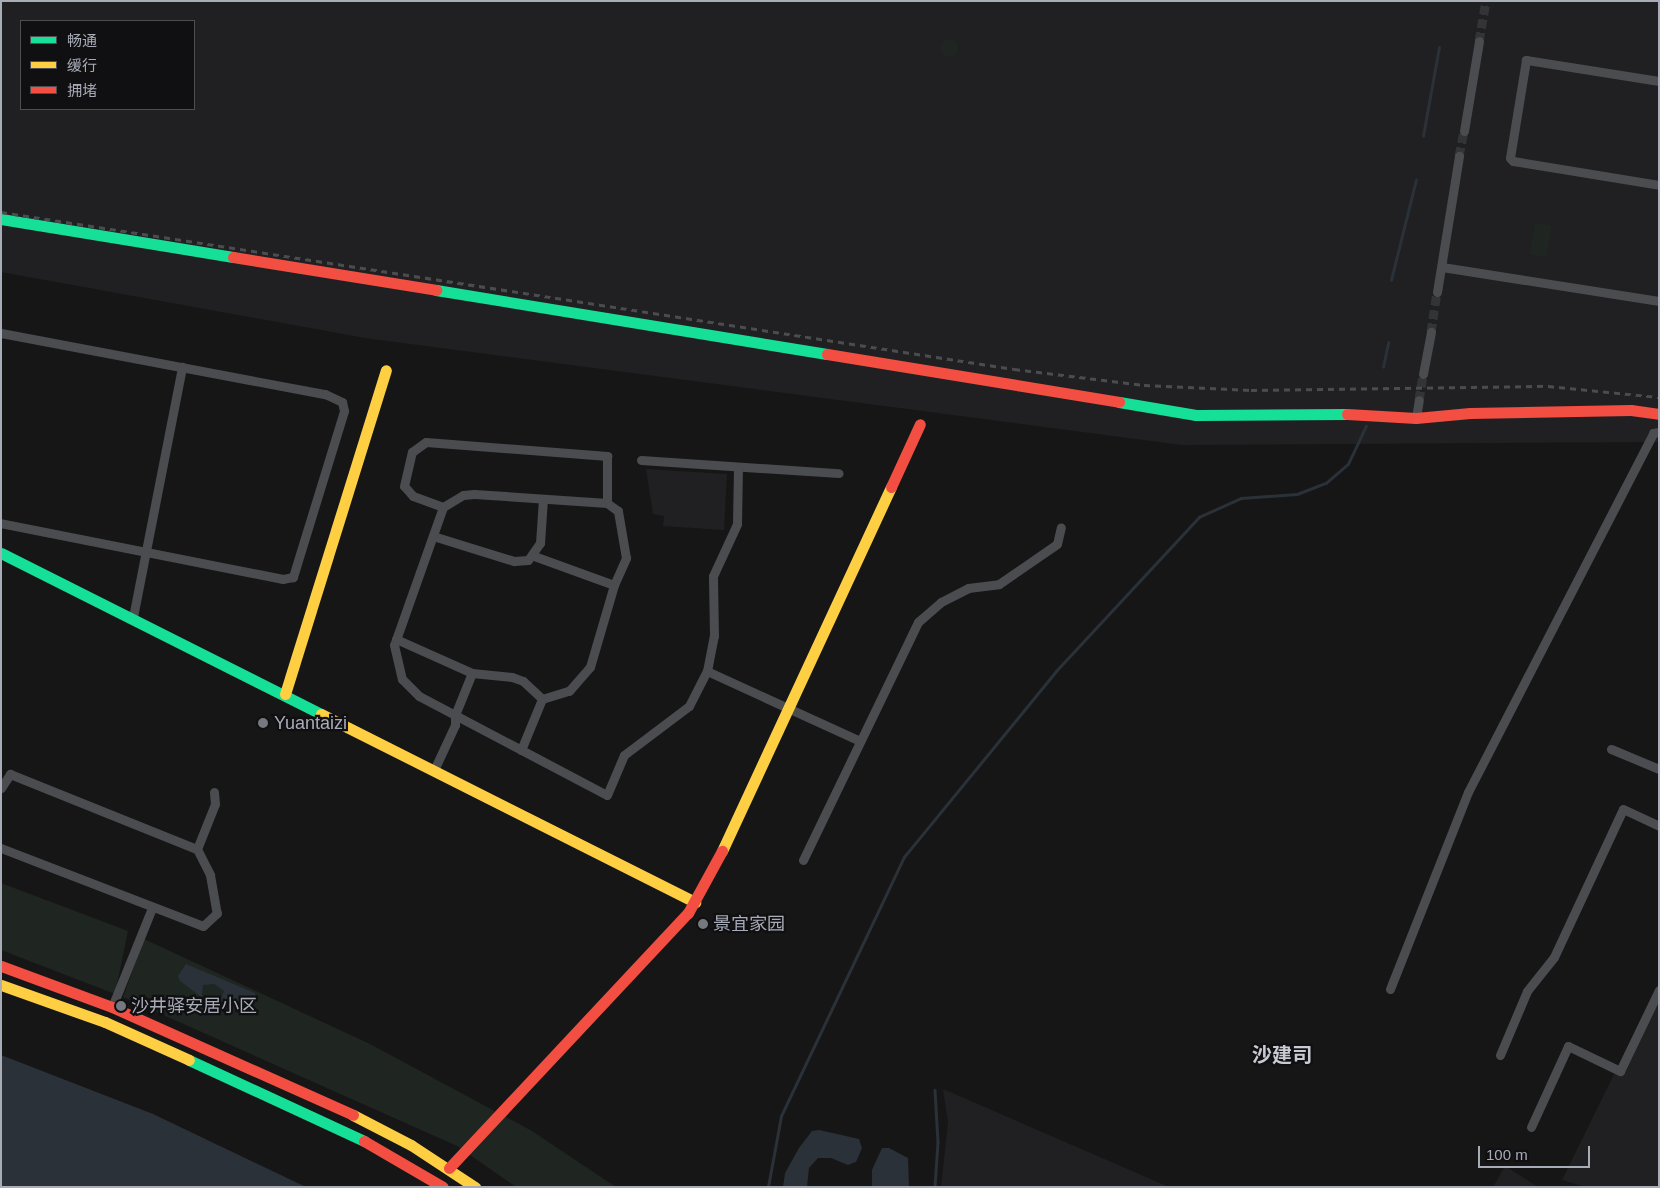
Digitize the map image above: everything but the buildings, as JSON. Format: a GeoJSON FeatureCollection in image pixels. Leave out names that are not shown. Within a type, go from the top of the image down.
{"type":"FeatureCollection","features":[{"type":"Feature","properties":{"kind":"street"},"geometry":{"type":"LineString","coordinates":[[1464,132],[1479,41]]}},
{"type":"Feature","properties":{"kind":"street"},"geometry":{"type":"LineString","coordinates":[[1659,81],[1526,60],[1510,158],[1513,161],[1659,185]]}},
{"type":"Feature","properties":{"kind":"street"},"geometry":{"type":"LineString","coordinates":[[1436,292],[1442,267],[1459,156]]}},
{"type":"Feature","properties":{"kind":"street"},"geometry":{"type":"LineString","coordinates":[[1,219],[1196,415],[1324,412],[1416,418],[1462,413],[1631,410],[1659,414]]}},
{"type":"Feature","properties":{"kind":"street"},"geometry":{"type":"LineString","coordinates":[[1442,267],[1659,301]]}},
{"type":"Feature","properties":{"kind":"street"},"geometry":{"type":"LineString","coordinates":[[1423,374],[1431,332]]}},
{"type":"Feature","properties":{"kind":"street"},"geometry":{"type":"LineString","coordinates":[[1,333],[325,394],[342,402],[344,411],[293,577],[283,579],[1,523]]}},
{"type":"Feature","properties":{"kind":"street"},"geometry":{"type":"LineString","coordinates":[[133,617],[182,367]]}},
{"type":"Feature","properties":{"kind":"street"},"geometry":{"type":"LineString","coordinates":[[285,694],[386,370]]}},
{"type":"Feature","properties":{"kind":"street"},"geometry":{"type":"LineString","coordinates":[[1416,418],[1419,400]]}},
{"type":"Feature","properties":{"kind":"street"},"geometry":{"type":"LineString","coordinates":[[449,1168],[688,914],[708,880],[786,708],[920,424]]}},
{"type":"Feature","properties":{"kind":"street"},"geometry":{"type":"LineString","coordinates":[[1390,989],[1468,792],[1653,433],[1659,432]]}},
{"type":"Feature","properties":{"kind":"street"},"geometry":{"type":"LineString","coordinates":[[443,507],[413,496],[404,486],[412,452],[426,442],[607,456],[607,504]]}},
{"type":"Feature","properties":{"kind":"street"},"geometry":{"type":"LineString","coordinates":[[641,460],[738,468],[755,465],[839,473]]}},
{"type":"Feature","properties":{"kind":"street"},"geometry":{"type":"LineString","coordinates":[[542,699],[569,691],[590,667],[614,586],[626,558],[625,534],[618,511],[607,504],[463,495],[443,507],[396,639],[395,658],[402,679],[419,696],[607,795],[624,755],[689,706],[707,671],[714,636],[713,576],[737,524],[738,468]]}},
{"type":"Feature","properties":{"kind":"street"},"geometry":{"type":"LineString","coordinates":[[534,556],[540,543],[543,499]]}},
{"type":"Feature","properties":{"kind":"street"},"geometry":{"type":"LineString","coordinates":[[803,860],[918,622],[941,602],[968,588],[999,584],[1057,544],[1061,527]]}},
{"type":"Feature","properties":{"kind":"street"},"geometry":{"type":"LineString","coordinates":[[433,536],[514,561],[534,556],[614,586]]}},
{"type":"Feature","properties":{"kind":"street"},"geometry":{"type":"LineString","coordinates":[[1,553],[133,617],[695,902]]}},
{"type":"Feature","properties":{"kind":"street"},"geometry":{"type":"LineString","coordinates":[[396,639],[472,673],[512,677],[524,681],[542,699]]}},
{"type":"Feature","properties":{"kind":"street"},"geometry":{"type":"LineString","coordinates":[[707,671],[860,741]]}},
{"type":"Feature","properties":{"kind":"street"},"geometry":{"type":"LineString","coordinates":[[434,770],[455,725],[455,715],[472,673]]}},
{"type":"Feature","properties":{"kind":"street"},"geometry":{"type":"LineString","coordinates":[[521,750],[542,699]]}},
{"type":"Feature","properties":{"kind":"street"},"geometry":{"type":"LineString","coordinates":[[1611,749],[1659,769]]}},
{"type":"Feature","properties":{"kind":"street"},"geometry":{"type":"LineString","coordinates":[[1,788],[10,774],[197,849],[210,875],[216,913],[203,926],[152,908],[1,848]]}},
{"type":"Feature","properties":{"kind":"street"},"geometry":{"type":"LineString","coordinates":[[197,849],[215,804],[214,792]]}},
{"type":"Feature","properties":{"kind":"street"},"geometry":{"type":"LineString","coordinates":[[1500,1055],[1527,991],[1554,957],[1622,809],[1659,826]]}},
{"type":"Feature","properties":{"kind":"street"},"geometry":{"type":"LineString","coordinates":[[112,1008],[152,908]]}},
{"type":"Feature","properties":{"kind":"street"},"geometry":{"type":"LineString","coordinates":[[1,966],[112,1008],[327,1102],[449,1168],[475,1187]]}},
{"type":"Feature","properties":{"kind":"street"},"geometry":{"type":"LineString","coordinates":[[1,985],[105,1022],[323,1120],[391,1154],[443,1187]]}},
{"type":"Feature","properties":{"kind":"street"},"geometry":{"type":"LineString","coordinates":[[1531,1127],[1568,1046],[1620,1071],[1659,990]]}},
{"type":"Feature","properties":{"kind":"shaded area"},"geometry":{"type":"Polygon","coordinates":[[[1,1],[1659,1],[1659,442],[1182,445],[365,338],[1,272],[1,1]]]}},
{"type":"Feature","properties":{"kind":"shaded area"},"geometry":{"type":"Polygon","coordinates":[[[946,39],[954,39],[959,44],[957,55],[946,57],[941,52],[941,44],[946,39]]]}},
{"type":"Feature","properties":{"kind":"shaded area"},"geometry":{"type":"Polygon","coordinates":[[[1535,223],[1552,226],[1546,257],[1529,255],[1535,223]]]}},
{"type":"Feature","properties":{"kind":"shaded area"},"geometry":{"type":"Polygon","coordinates":[[[646,469],[727,474],[724,530],[663,526],[664,516],[653,514],[646,469]]]}},
{"type":"Feature","properties":{"kind":"shaded area"},"geometry":{"type":"Polygon","coordinates":[[[1,883],[128,931],[115,994],[1,950],[1,883]]]}},
{"type":"Feature","properties":{"kind":"shaded area"},"geometry":{"type":"Polygon","coordinates":[[[144,939],[370,1044],[532,1131],[616,1187],[516,1187],[457,1146],[123,997],[144,939]]]}},
{"type":"Feature","properties":{"kind":"shaded area"},"geometry":{"type":"Polygon","coordinates":[[[186,964],[255,993],[257,998],[231,1006],[208,1002],[180,981],[178,976],[186,964]],[[214,984],[203,985],[202,995],[211,1001],[220,1001],[224,991],[214,984]]]}},
{"type":"Feature","properties":{"kind":"shaded area"},"geometry":{"type":"Polygon","coordinates":[[[1659,983],[1659,1187],[1585,1187],[1562,1180],[1659,983]]]}},
{"type":"Feature","properties":{"kind":"shaded area"},"geometry":{"type":"Polygon","coordinates":[[[1,1055],[153,1114],[306,1187],[1,1187],[1,1055]]]}},
{"type":"Feature","properties":{"kind":"shaded area"},"geometry":{"type":"Polygon","coordinates":[[[943,1089],[1169,1187],[941,1187],[948,1122],[943,1089]]]}},
{"type":"Feature","properties":{"kind":"shaded area"},"geometry":{"type":"Polygon","coordinates":[[[819,1130],[859,1139],[862,1148],[856,1162],[848,1165],[831,1158],[818,1158],[809,1168],[807,1187],[783,1187],[785,1173],[799,1148],[812,1131],[819,1130]]]}},
{"type":"Feature","properties":{"kind":"shaded area"},"geometry":{"type":"Polygon","coordinates":[[[882,1148],[889,1148],[908,1158],[909,1187],[872,1187],[872,1170],[882,1148]]]}},
{"type":"Feature","properties":{"kind":"shaded area"},"geometry":{"type":"Polygon","coordinates":[[[1505,1166],[1538,1187],[1493,1187],[1505,1166]]]}},
{"type":"Feature","properties":{"kind":"waterway"},"geometry":{"type":"LineString","coordinates":[[1423,136],[1439,47]]}},
{"type":"Feature","properties":{"kind":"waterway"},"geometry":{"type":"LineString","coordinates":[[1391,280],[1416,180]]}},
{"type":"Feature","properties":{"kind":"waterway"},"geometry":{"type":"LineString","coordinates":[[1383,367],[1388,343]]}},
{"type":"Feature","properties":{"kind":"waterway"},"geometry":{"type":"LineString","coordinates":[[768,1187],[781,1116],[904,857],[1056,671],[1199,517],[1241,498],[1297,494],[1326,483],[1348,464],[1366,426]]}},
{"type":"Feature","properties":{"kind":"waterway"},"geometry":{"type":"LineString","coordinates":[[935,1090],[938,1142],[935,1187]]}},
{"type":"Feature","properties":{"kind":"tunnel"},"geometry":{"type":"LineString","coordinates":[[1479,41],[1486,1]]}},
{"type":"Feature","properties":{"kind":"tunnel"},"geometry":{"type":"LineString","coordinates":[[1459,156],[1464,131]]}},
{"type":"Feature","properties":{"kind":"tunnel"},"geometry":{"type":"LineString","coordinates":[[1431,332],[1437,292]]}},
{"type":"Feature","properties":{"kind":"tunnel"},"geometry":{"type":"LineString","coordinates":[[1419,400],[1423,374]]}},
{"type":"Feature","properties":{"kind":"railway"},"geometry":{"type":"LineString","coordinates":[[1,212],[1014,369],[1144,385],[1251,390],[1548,386],[1659,397]]}},
{"type":"Feature","properties":{"kind":"traffic: fast"},"geometry":{"type":"LineString","coordinates":[[1,219],[233,257]]}},
{"type":"Feature","properties":{"kind":"traffic: fast"},"geometry":{"type":"LineString","coordinates":[[436,290],[827,354]]}},
{"type":"Feature","properties":{"kind":"traffic: fast"},"geometry":{"type":"LineString","coordinates":[[1119,402],[1196,415],[1347,414]]}},
{"type":"Feature","properties":{"kind":"traffic: fast"},"geometry":{"type":"LineString","coordinates":[[1,553],[321,714]]}},
{"type":"Feature","properties":{"kind":"traffic: fast"},"geometry":{"type":"LineString","coordinates":[[189,1060],[364,1141]]}},
{"type":"Feature","properties":{"kind":"traffic: slow"},"geometry":{"type":"LineString","coordinates":[[285,694],[386,370]]}},
{"type":"Feature","properties":{"kind":"traffic: slow"},"geometry":{"type":"LineString","coordinates":[[722,851],[891,487]]}},
{"type":"Feature","properties":{"kind":"traffic: slow"},"geometry":{"type":"LineString","coordinates":[[321,714],[695,902]]}},
{"type":"Feature","properties":{"kind":"traffic: slow"},"geometry":{"type":"LineString","coordinates":[[1,985],[105,1022],[189,1060]]}},
{"type":"Feature","properties":{"kind":"traffic: slow"},"geometry":{"type":"LineString","coordinates":[[353,1115],[411,1145],[475,1187]]}},
{"type":"Feature","properties":{"kind":"traffic: jam"},"geometry":{"type":"LineString","coordinates":[[233,257],[436,290]]}},
{"type":"Feature","properties":{"kind":"traffic: jam"},"geometry":{"type":"LineString","coordinates":[[827,354],[1119,402]]}},
{"type":"Feature","properties":{"kind":"traffic: jam"},"geometry":{"type":"LineString","coordinates":[[1347,414],[1416,418],[1470,413],[1631,410],[1659,414]]}},
{"type":"Feature","properties":{"kind":"traffic: jam"},"geometry":{"type":"LineString","coordinates":[[891,487],[920,424]]}},
{"type":"Feature","properties":{"kind":"traffic: jam"},"geometry":{"type":"LineString","coordinates":[[449,1168],[688,913],[722,851]]}},
{"type":"Feature","properties":{"kind":"traffic: jam"},"geometry":{"type":"LineString","coordinates":[[1,966],[112,1007],[353,1115]]}},
{"type":"Feature","properties":{"kind":"traffic: jam"},"geometry":{"type":"LineString","coordinates":[[364,1141],[443,1187]]}},
{"type":"Feature","properties":{"kind":"place","name":"Yuantaizi"},"geometry":{"type":"Point","coordinates":[263,723]}},
{"type":"Feature","properties":{"kind":"place","name":"景宜家园"},"geometry":{"type":"Point","coordinates":[703,924]}},
{"type":"Feature","properties":{"kind":"place","name":"沙井驿安居小区"},"geometry":{"type":"Point","coordinates":[121,1006]}},
{"type":"Feature","properties":{"kind":"district","name":"沙建司"},"geometry":{"type":"Point","coordinates":[1282,1055]}}]}
